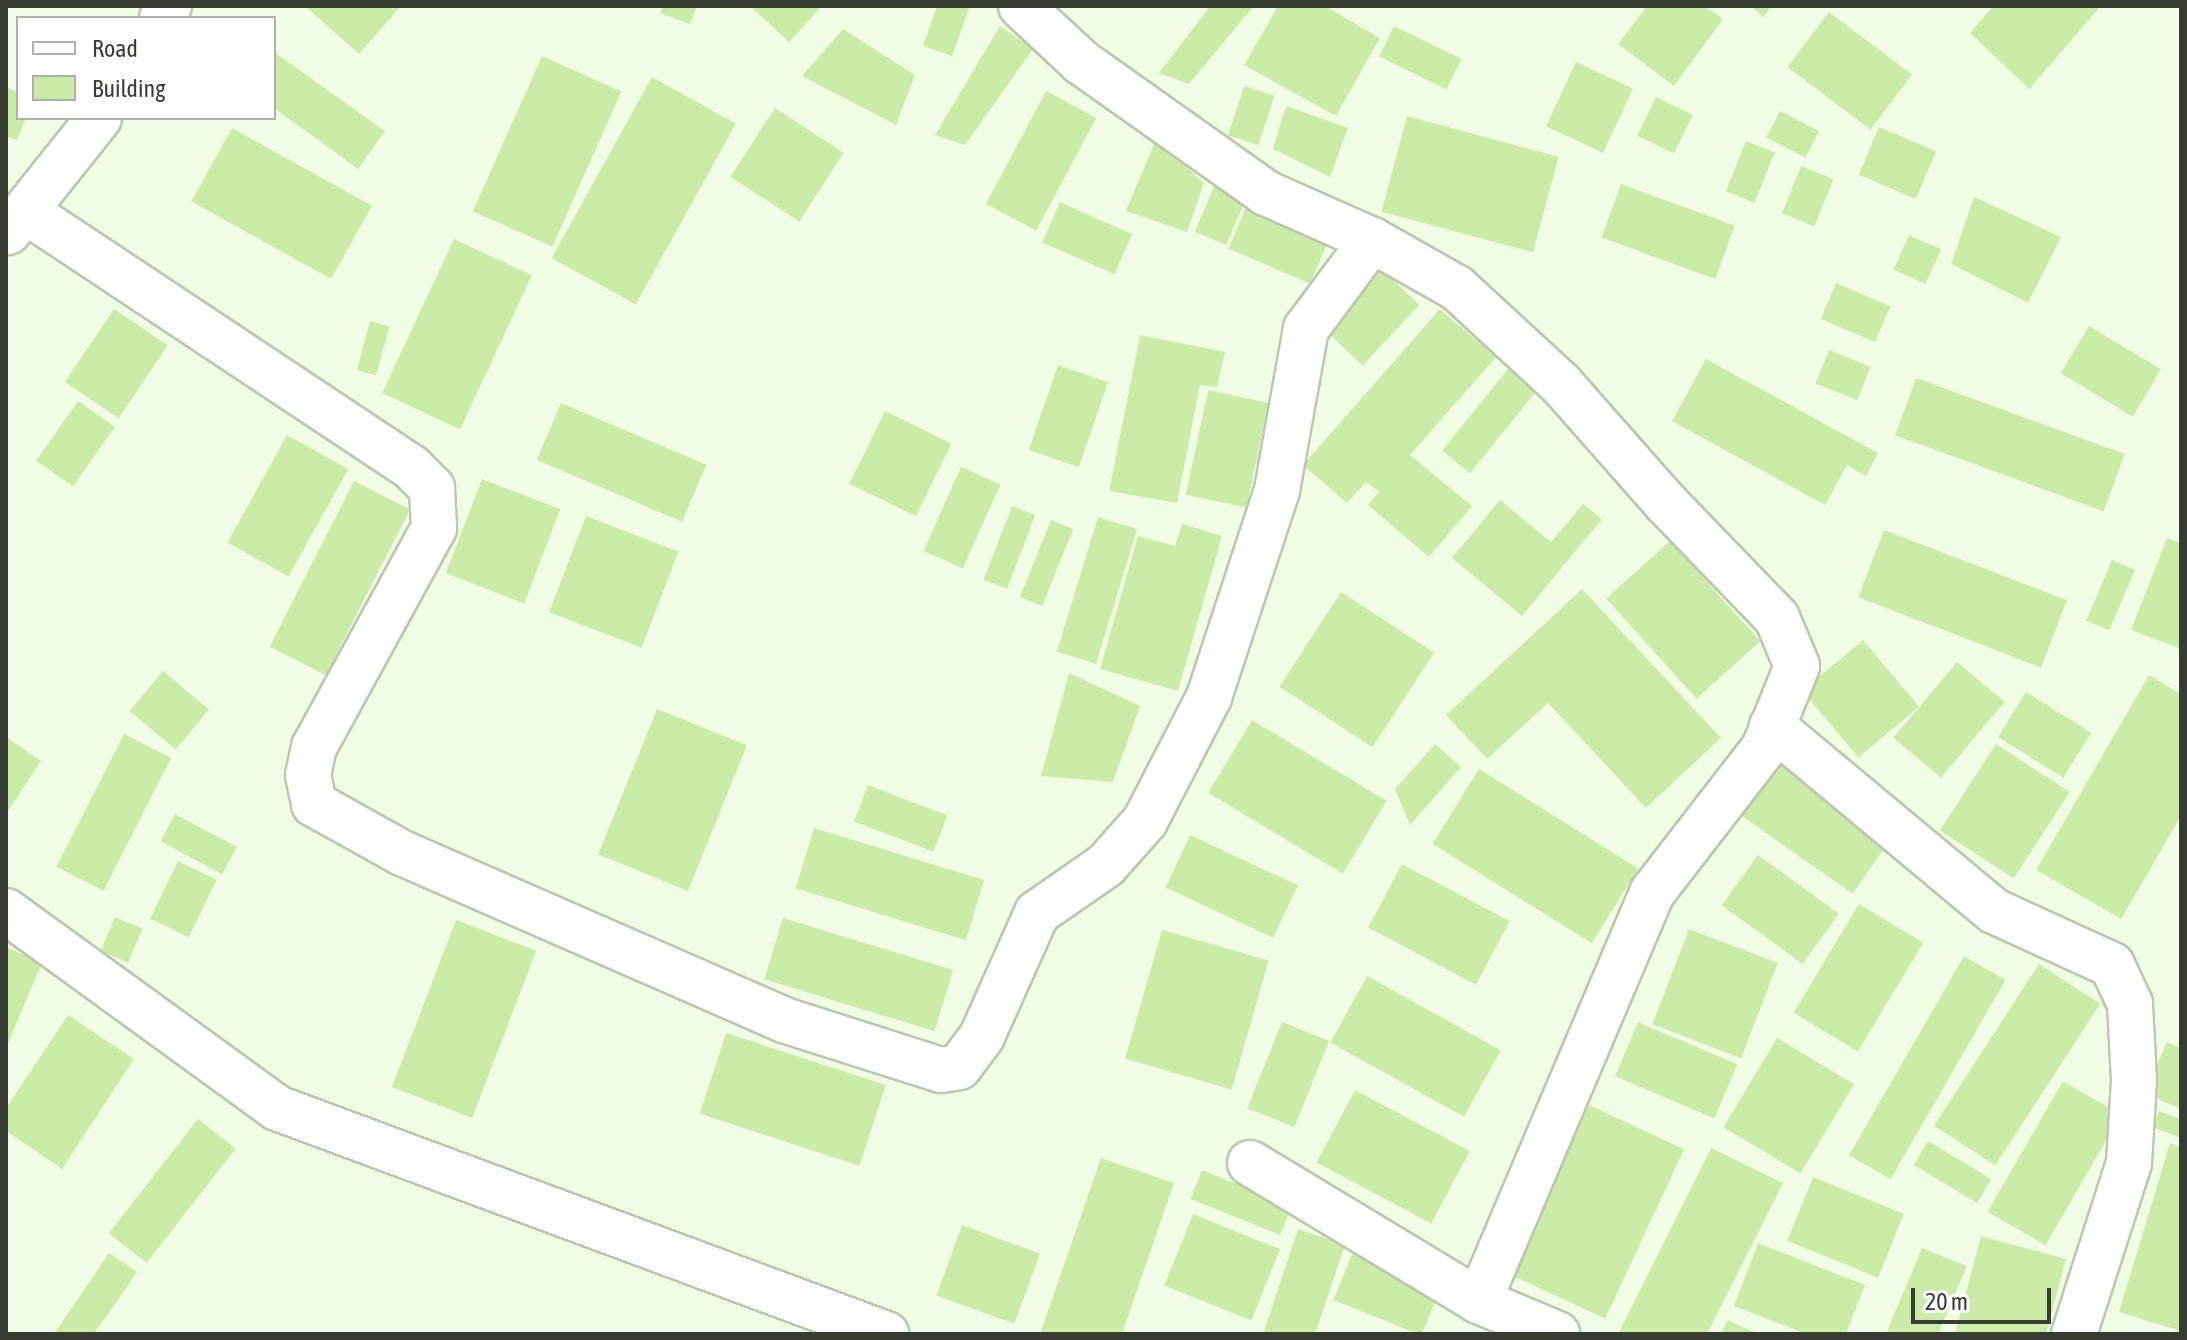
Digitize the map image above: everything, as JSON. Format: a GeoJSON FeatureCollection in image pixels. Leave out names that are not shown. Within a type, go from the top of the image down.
{"type":"FeatureCollection","features":[{"type":"Feature","properties":{"kind":"street"},"geometry":{"type":"LineString","coordinates":[[1021,6],[1081,62],[1266,193],[1372,240],[1457,288],[1561,384],[1666,503],[1777,618],[1797,666],[1764,748],[1652,893],[1479,1301]]}},
{"type":"Feature","properties":{"kind":"street"},"geometry":{"type":"LineString","coordinates":[[97,120],[17,223],[411,467],[432,488],[434,528],[314,747],[308,775],[314,804],[402,853],[784,1020],[941,1070],[959,1067],[982,1036],[1037,913],[1106,865],[1145,821],[1209,697],[1277,490],[1306,329],[1372,240]]}},
{"type":"Feature","properties":{"kind":"street"},"geometry":{"type":"LineString","coordinates":[[1772,726],[1994,911],[2112,965],[2130,1004],[2129,1163],[2074,1334]]}},
{"type":"Feature","properties":{"kind":"street"},"geometry":{"type":"LineString","coordinates":[[6,911],[277,1108],[886,1334]]}},
{"type":"Feature","properties":{"kind":"street"},"geometry":{"type":"LineString","coordinates":[[1250,1163],[1479,1301],[1557,1334]]}},
{"type":"Feature","properties":{"kind":"building"},"geometry":{"type":"Polygon","coordinates":[[[305,6],[401,6],[359,54],[305,6]]]}},
{"type":"Feature","properties":{"kind":"building"},"geometry":{"type":"Polygon","coordinates":[[[663,6],[697,6],[690,24],[660,13],[663,6]]]}},
{"type":"Feature","properties":{"kind":"building"},"geometry":{"type":"Polygon","coordinates":[[[750,6],[822,6],[789,42],[750,6]]]}},
{"type":"Feature","properties":{"kind":"building"},"geometry":{"type":"Polygon","coordinates":[[[937,6],[970,6],[952,56],[923,46],[937,6]]]}},
{"type":"Feature","properties":{"kind":"building"},"geometry":{"type":"Polygon","coordinates":[[[1210,6],[1254,6],[1189,84],[1159,73],[1210,6]]]}},
{"type":"Feature","properties":{"kind":"building"},"geometry":{"type":"Polygon","coordinates":[[[1278,6],[1325,6],[1380,38],[1336,116],[1244,65],[1278,6]]]}},
{"type":"Feature","properties":{"kind":"building"},"geometry":{"type":"Polygon","coordinates":[[[1647,6],[1705,6],[1723,19],[1674,86],[1618,44],[1647,6]]]}},
{"type":"Feature","properties":{"kind":"building"},"geometry":{"type":"Polygon","coordinates":[[[1751,6],[1772,6],[1763,17],[1751,6]]]}},
{"type":"Feature","properties":{"kind":"building"},"geometry":{"type":"Polygon","coordinates":[[[1993,6],[2101,6],[2029,89],[1970,33],[1993,6]]]}},
{"type":"Feature","properties":{"kind":"building"},"geometry":{"type":"Polygon","coordinates":[[[1829,12],[1912,75],[1871,130],[1787,67],[1829,12]]]}},
{"type":"Feature","properties":{"kind":"building"},"geometry":{"type":"Polygon","coordinates":[[[1000,26],[1033,49],[965,145],[935,135],[1000,26]]]}},
{"type":"Feature","properties":{"kind":"building"},"geometry":{"type":"Polygon","coordinates":[[[1394,26],[1461,59],[1447,89],[1379,57],[1394,26]]]}},
{"type":"Feature","properties":{"kind":"building"},"geometry":{"type":"Polygon","coordinates":[[[843,29],[915,75],[896,125],[802,76],[843,29]]]}},
{"type":"Feature","properties":{"kind":"building"},"geometry":{"type":"Polygon","coordinates":[[[276,53],[385,131],[358,169],[276,109],[276,53]]]}},
{"type":"Feature","properties":{"kind":"building"},"geometry":{"type":"Polygon","coordinates":[[[542,56],[621,91],[552,247],[473,211],[542,56]]]}},
{"type":"Feature","properties":{"kind":"building"},"geometry":{"type":"Polygon","coordinates":[[[1576,62],[1633,89],[1603,153],[1546,126],[1576,62]]]}},
{"type":"Feature","properties":{"kind":"building"},"geometry":{"type":"Polygon","coordinates":[[[652,77],[736,124],[636,305],[552,258],[652,77]]]}},
{"type":"Feature","properties":{"kind":"building"},"geometry":{"type":"Polygon","coordinates":[[[1244,86],[1274,96],[1258,145],[1228,135],[1244,86]]]}},
{"type":"Feature","properties":{"kind":"building"},"geometry":{"type":"Polygon","coordinates":[[[6,87],[16,91],[16,120],[25,120],[17,140],[6,136],[6,87]]]}},
{"type":"Feature","properties":{"kind":"building"},"geometry":{"type":"Polygon","coordinates":[[[1046,91],[1096,118],[1036,231],[986,204],[1046,91]]]}},
{"type":"Feature","properties":{"kind":"building"},"geometry":{"type":"Polygon","coordinates":[[[1656,97],[1693,115],[1674,154],[1637,136],[1656,97]]]}},
{"type":"Feature","properties":{"kind":"building"},"geometry":{"type":"Polygon","coordinates":[[[1286,106],[1348,128],[1330,177],[1273,149],[1286,106]]]}},
{"type":"Feature","properties":{"kind":"building"},"geometry":{"type":"Polygon","coordinates":[[[775,108],[844,153],[799,221],[730,177],[775,108]]]}},
{"type":"Feature","properties":{"kind":"building"},"geometry":{"type":"Polygon","coordinates":[[[1780,111],[1819,131],[1806,158],[1766,138],[1780,111]]]}},
{"type":"Feature","properties":{"kind":"building"},"geometry":{"type":"Polygon","coordinates":[[[1407,116],[1559,157],[1533,252],[1381,212],[1407,116]]]}},
{"type":"Feature","properties":{"kind":"building"},"geometry":{"type":"Polygon","coordinates":[[[1879,127],[1936,151],[1916,199],[1859,175],[1879,127]]]}},
{"type":"Feature","properties":{"kind":"building"},"geometry":{"type":"Polygon","coordinates":[[[232,128],[372,206],[331,279],[191,201],[232,128]]]}},
{"type":"Feature","properties":{"kind":"building"},"geometry":{"type":"Polygon","coordinates":[[[1156,139],[1204,183],[1187,232],[1126,211],[1156,139]]]}},
{"type":"Feature","properties":{"kind":"building"},"geometry":{"type":"Polygon","coordinates":[[[1746,141],[1775,153],[1755,203],[1726,191],[1746,141]]]}},
{"type":"Feature","properties":{"kind":"building"},"geometry":{"type":"Polygon","coordinates":[[[1801,166],[1833,179],[1814,226],[1782,213],[1801,166]]]}},
{"type":"Feature","properties":{"kind":"building"},"geometry":{"type":"Polygon","coordinates":[[[1216,182],[1247,195],[1226,245],[1195,232],[1216,182]]]}},
{"type":"Feature","properties":{"kind":"building"},"geometry":{"type":"Polygon","coordinates":[[[1621,184],[1735,225],[1715,279],[1602,238],[1621,184]]]}},
{"type":"Feature","properties":{"kind":"building"},"geometry":{"type":"Polygon","coordinates":[[[1974,197],[2061,237],[2028,303],[1951,264],[1974,197]]]}},
{"type":"Feature","properties":{"kind":"building"},"geometry":{"type":"Polygon","coordinates":[[[1249,200],[1331,235],[1310,284],[1228,249],[1249,200]]]}},
{"type":"Feature","properties":{"kind":"building"},"geometry":{"type":"Polygon","coordinates":[[[1060,202],[1132,234],[1114,274],[1042,242],[1060,202]]]}},
{"type":"Feature","properties":{"kind":"building"},"geometry":{"type":"Polygon","coordinates":[[[1909,235],[1941,249],[1926,284],[1894,270],[1909,235]]]}},
{"type":"Feature","properties":{"kind":"building"},"geometry":{"type":"Polygon","coordinates":[[[454,239],[532,275],[460,429],[382,393],[454,239]]]}},
{"type":"Feature","properties":{"kind":"building"},"geometry":{"type":"Polygon","coordinates":[[[1380,268],[1419,305],[1363,366],[1323,329],[1380,268]]]}},
{"type":"Feature","properties":{"kind":"building"},"geometry":{"type":"Polygon","coordinates":[[[1836,283],[1890,306],[1875,342],[1821,319],[1836,283]]]}},
{"type":"Feature","properties":{"kind":"building"},"geometry":{"type":"Polygon","coordinates":[[[114,309],[168,345],[119,418],[65,382],[114,309]]]}},
{"type":"Feature","properties":{"kind":"building"},"geometry":{"type":"Polygon","coordinates":[[[1440,309],[1496,357],[1410,455],[1472,506],[1429,557],[1368,505],[1379,492],[1366,482],[1347,503],[1303,465],[1440,309]]]}},
{"type":"Feature","properties":{"kind":"building"},"geometry":{"type":"Polygon","coordinates":[[[370,321],[389,326],[376,375],[357,370],[370,321]]]}},
{"type":"Feature","properties":{"kind":"building"},"geometry":{"type":"Polygon","coordinates":[[[2089,326],[2161,369],[2133,416],[2061,373],[2089,326]]]}},
{"type":"Feature","properties":{"kind":"building"},"geometry":{"type":"Polygon","coordinates":[[[1140,335],[1225,352],[1217,387],[1200,385],[1177,503],[1109,491],[1140,335]]]}},
{"type":"Feature","properties":{"kind":"building"},"geometry":{"type":"Polygon","coordinates":[[[1829,350],[1871,367],[1857,400],[1816,383],[1829,350]]]}},
{"type":"Feature","properties":{"kind":"building"},"geometry":{"type":"Polygon","coordinates":[[[1706,359],[1878,453],[1866,476],[1847,465],[1825,505],[1672,421],[1706,359]]]}},
{"type":"Feature","properties":{"kind":"building"},"geometry":{"type":"Polygon","coordinates":[[[1058,365],[1108,382],[1079,467],[1029,450],[1058,365]]]}},
{"type":"Feature","properties":{"kind":"building"},"geometry":{"type":"Polygon","coordinates":[[[1508,369],[1536,392],[1470,473],[1442,451],[1508,369]]]}},
{"type":"Feature","properties":{"kind":"building"},"geometry":{"type":"Polygon","coordinates":[[[1916,378],[2125,454],[2104,511],[1895,435],[1916,378]]]}},
{"type":"Feature","properties":{"kind":"building"},"geometry":{"type":"Polygon","coordinates":[[[1208,390],[1269,403],[1246,508],[1186,495],[1208,390]]]}},
{"type":"Feature","properties":{"kind":"building"},"geometry":{"type":"Polygon","coordinates":[[[78,401],[115,427],[73,487],[36,461],[78,401]]]}},
{"type":"Feature","properties":{"kind":"building"},"geometry":{"type":"Polygon","coordinates":[[[561,403],[706,465],[682,522],[537,460],[561,403]]]}},
{"type":"Feature","properties":{"kind":"building"},"geometry":{"type":"Polygon","coordinates":[[[885,411],[952,443],[916,516],[849,484],[885,411]]]}},
{"type":"Feature","properties":{"kind":"building"},"geometry":{"type":"Polygon","coordinates":[[[287,435],[348,469],[289,577],[227,543],[287,435]]]}},
{"type":"Feature","properties":{"kind":"building"},"geometry":{"type":"Polygon","coordinates":[[[961,467],[1000,484],[963,569],[924,551],[961,467]]]}},
{"type":"Feature","properties":{"kind":"building"},"geometry":{"type":"Polygon","coordinates":[[[482,479],[560,509],[524,603],[446,573],[482,479]]]}},
{"type":"Feature","properties":{"kind":"building"},"geometry":{"type":"Polygon","coordinates":[[[354,481],[410,510],[326,675],[270,647],[354,481]]]}},
{"type":"Feature","properties":{"kind":"building"},"geometry":{"type":"Polygon","coordinates":[[[1500,500],[1551,542],[1583,504],[1602,519],[1522,616],[1452,558],[1500,500]]]}},
{"type":"Feature","properties":{"kind":"building"},"geometry":{"type":"Polygon","coordinates":[[[1012,506],[1035,515],[1007,589],[984,580],[1012,506]]]}},
{"type":"Feature","properties":{"kind":"building"},"geometry":{"type":"Polygon","coordinates":[[[586,516],[678,551],[642,648],[549,612],[586,516]]]}},
{"type":"Feature","properties":{"kind":"building"},"geometry":{"type":"Polygon","coordinates":[[[1098,517],[1137,529],[1096,664],[1057,652],[1098,517]]]}},
{"type":"Feature","properties":{"kind":"building"},"geometry":{"type":"Polygon","coordinates":[[[1051,520],[1073,529],[1042,606],[1020,597],[1051,520]]]}},
{"type":"Feature","properties":{"kind":"building"},"geometry":{"type":"Polygon","coordinates":[[[1182,524],[1222,536],[1178,691],[1100,669],[1138,536],[1175,546],[1182,524]]]}},
{"type":"Feature","properties":{"kind":"building"},"geometry":{"type":"Polygon","coordinates":[[[1884,530],[2067,600],[2041,667],[1858,597],[1884,530]]]}},
{"type":"Feature","properties":{"kind":"building"},"geometry":{"type":"Polygon","coordinates":[[[2167,538],[2181,543],[2181,649],[2131,630],[2167,538]]]}},
{"type":"Feature","properties":{"kind":"building"},"geometry":{"type":"Polygon","coordinates":[[[1670,541],[1760,641],[1696,699],[1606,599],[1670,541]]]}},
{"type":"Feature","properties":{"kind":"building"},"geometry":{"type":"Polygon","coordinates":[[[2112,560],[2135,570],[2109,631],[2086,621],[2112,560]]]}},
{"type":"Feature","properties":{"kind":"building"},"geometry":{"type":"Polygon","coordinates":[[[1582,589],[1721,738],[1646,808],[1548,703],[1487,759],[1446,715],[1582,589]]]}},
{"type":"Feature","properties":{"kind":"building"},"geometry":{"type":"Polygon","coordinates":[[[1341,592],[1434,652],[1373,747],[1279,687],[1341,592]]]}},
{"type":"Feature","properties":{"kind":"building"},"geometry":{"type":"Polygon","coordinates":[[[1863,640],[1919,707],[1858,757],[1802,691],[1863,640]]]}},
{"type":"Feature","properties":{"kind":"building"},"geometry":{"type":"Polygon","coordinates":[[[1957,662],[2004,702],[1941,778],[1893,738],[1957,662]]]}},
{"type":"Feature","properties":{"kind":"building"},"geometry":{"type":"Polygon","coordinates":[[[163,671],[209,710],[176,749],[130,711],[163,671]]]}},
{"type":"Feature","properties":{"kind":"building"},"geometry":{"type":"Polygon","coordinates":[[[1069,673],[1140,706],[1113,782],[1041,776],[1069,673]]]}},
{"type":"Feature","properties":{"kind":"building"},"geometry":{"type":"Polygon","coordinates":[[[2149,675],[2181,694],[2181,816],[2121,919],[2036,870],[2149,675]]]}},
{"type":"Feature","properties":{"kind":"building"},"geometry":{"type":"Polygon","coordinates":[[[2026,692],[2091,733],[2063,778],[1998,737],[2026,692]]]}},
{"type":"Feature","properties":{"kind":"building"},"geometry":{"type":"Polygon","coordinates":[[[657,709],[747,745],[688,891],[598,855],[657,709]]]}},
{"type":"Feature","properties":{"kind":"building"},"geometry":{"type":"Polygon","coordinates":[[[1252,720],[1387,801],[1343,874],[1208,793],[1252,720]]]}},
{"type":"Feature","properties":{"kind":"building"},"geometry":{"type":"Polygon","coordinates":[[[124,734],[171,758],[104,891],[56,867],[124,734]]]}},
{"type":"Feature","properties":{"kind":"building"},"geometry":{"type":"Polygon","coordinates":[[[6,737],[41,761],[6,814],[6,737]]]}},
{"type":"Feature","properties":{"kind":"building"},"geometry":{"type":"Polygon","coordinates":[[[1435,744],[1461,767],[1410,825],[1395,789],[1435,744]]]}},
{"type":"Feature","properties":{"kind":"building"},"geometry":{"type":"Polygon","coordinates":[[[1996,744],[2070,792],[2014,878],[1940,830],[1996,744]]]}},
{"type":"Feature","properties":{"kind":"building"},"geometry":{"type":"Polygon","coordinates":[[[1778,756],[1893,836],[1853,894],[1738,813],[1778,756]]]}},
{"type":"Feature","properties":{"kind":"building"},"geometry":{"type":"Polygon","coordinates":[[[1479,769],[1638,869],[1592,943],[1432,844],[1479,769]]]}},
{"type":"Feature","properties":{"kind":"building"},"geometry":{"type":"Polygon","coordinates":[[[868,785],[947,815],[933,852],[854,821],[868,785]]]}},
{"type":"Feature","properties":{"kind":"building"},"geometry":{"type":"Polygon","coordinates":[[[175,814],[237,847],[222,874],[160,841],[175,814]]]}},
{"type":"Feature","properties":{"kind":"building"},"geometry":{"type":"Polygon","coordinates":[[[814,828],[984,880],[966,940],[796,888],[814,828]]]}},
{"type":"Feature","properties":{"kind":"building"},"geometry":{"type":"Polygon","coordinates":[[[1190,835],[1298,885],[1273,938],[1165,888],[1190,835]]]}},
{"type":"Feature","properties":{"kind":"building"},"geometry":{"type":"Polygon","coordinates":[[[1758,855],[1839,914],[1802,964],[1722,905],[1758,855]]]}},
{"type":"Feature","properties":{"kind":"building"},"geometry":{"type":"Polygon","coordinates":[[[178,861],[217,880],[189,937],[150,919],[178,861]]]}},
{"type":"Feature","properties":{"kind":"building"},"geometry":{"type":"Polygon","coordinates":[[[1402,864],[1510,921],[1476,985],[1368,928],[1402,864]]]}},
{"type":"Feature","properties":{"kind":"building"},"geometry":{"type":"Polygon","coordinates":[[[1859,904],[1923,943],[1858,1051],[1794,1013],[1859,904]]]}},
{"type":"Feature","properties":{"kind":"building"},"geometry":{"type":"Polygon","coordinates":[[[115,917],[143,929],[128,963],[101,951],[115,917]]]}},
{"type":"Feature","properties":{"kind":"building"},"geometry":{"type":"Polygon","coordinates":[[[783,918],[953,970],[935,1031],[764,979],[783,918]]]}},
{"type":"Feature","properties":{"kind":"building"},"geometry":{"type":"Polygon","coordinates":[[[456,920],[536,951],[472,1118],[392,1087],[456,920]]]}},
{"type":"Feature","properties":{"kind":"building"},"geometry":{"type":"Polygon","coordinates":[[[1689,929],[1778,963],[1741,1058],[1652,1024],[1689,929]]]}},
{"type":"Feature","properties":{"kind":"building"},"geometry":{"type":"Polygon","coordinates":[[[1162,930],[1269,961],[1232,1089],[1125,1059],[1162,930]]]}},
{"type":"Feature","properties":{"kind":"building"},"geometry":{"type":"Polygon","coordinates":[[[6,947],[42,963],[6,1048],[6,947]]]}},
{"type":"Feature","properties":{"kind":"building"},"geometry":{"type":"Polygon","coordinates":[[[1964,956],[2006,980],[1891,1179],[1849,1155],[1964,956]]]}},
{"type":"Feature","properties":{"kind":"building"},"geometry":{"type":"Polygon","coordinates":[[[2039,964],[2100,1004],[1995,1166],[1934,1126],[2039,964]]]}},
{"type":"Feature","properties":{"kind":"building"},"geometry":{"type":"Polygon","coordinates":[[[1367,976],[1501,1050],[1464,1117],[1330,1042],[1367,976]]]}},
{"type":"Feature","properties":{"kind":"building"},"geometry":{"type":"Polygon","coordinates":[[[68,1015],[134,1059],[62,1169],[6,1131],[6,1108],[68,1015]]]}},
{"type":"Feature","properties":{"kind":"building"},"geometry":{"type":"Polygon","coordinates":[[[1282,1022],[1329,1041],[1294,1127],[1247,1108],[1282,1022]]]}},
{"type":"Feature","properties":{"kind":"building"},"geometry":{"type":"Polygon","coordinates":[[[1638,1022],[1737,1064],[1714,1119],[1615,1076],[1638,1022]]]}},
{"type":"Feature","properties":{"kind":"building"},"geometry":{"type":"Polygon","coordinates":[[[726,1033],[886,1085],[860,1166],[700,1114],[726,1033]]]}},
{"type":"Feature","properties":{"kind":"building"},"geometry":{"type":"Polygon","coordinates":[[[1777,1038],[1854,1084],[1801,1173],[1723,1127],[1777,1038]]]}},
{"type":"Feature","properties":{"kind":"building"},"geometry":{"type":"Polygon","coordinates":[[[2167,1042],[2181,1048],[2181,1109],[2144,1093],[2167,1042]]]}},
{"type":"Feature","properties":{"kind":"building"},"geometry":{"type":"Polygon","coordinates":[[[2063,1081],[2121,1114],[2046,1245],[1988,1212],[2063,1081]]]}},
{"type":"Feature","properties":{"kind":"building"},"geometry":{"type":"Polygon","coordinates":[[[1355,1090],[1470,1151],[1431,1223],[1317,1162],[1355,1090]]]}},
{"type":"Feature","properties":{"kind":"building"},"geometry":{"type":"Polygon","coordinates":[[[1589,1105],[1684,1149],[1605,1319],[1510,1274],[1589,1105]]]}},
{"type":"Feature","properties":{"kind":"building"},"geometry":{"type":"Polygon","coordinates":[[[2159,1111],[2181,1119],[2181,1138],[2153,1127],[2159,1111]]]}},
{"type":"Feature","properties":{"kind":"building"},"geometry":{"type":"Polygon","coordinates":[[[198,1119],[236,1149],[147,1263],[109,1233],[198,1119]]]}},
{"type":"Feature","properties":{"kind":"building"},"geometry":{"type":"Polygon","coordinates":[[[1928,1141],[1991,1179],[1977,1203],[1914,1165],[1928,1141]]]}},
{"type":"Feature","properties":{"kind":"building"},"geometry":{"type":"Polygon","coordinates":[[[2170,1143],[2181,1147],[2181,1331],[2119,1312],[2170,1143]]]}},
{"type":"Feature","properties":{"kind":"building"},"geometry":{"type":"Polygon","coordinates":[[[1711,1148],[1783,1183],[1707,1334],[1619,1332],[1711,1148]]]}},
{"type":"Feature","properties":{"kind":"building"},"geometry":{"type":"Polygon","coordinates":[[[1101,1158],[1174,1183],[1122,1334],[1040,1334],[1101,1158]]]}},
{"type":"Feature","properties":{"kind":"building"},"geometry":{"type":"Polygon","coordinates":[[[1202,1170],[1292,1206],[1280,1235],[1190,1199],[1202,1170]]]}},
{"type":"Feature","properties":{"kind":"building"},"geometry":{"type":"Polygon","coordinates":[[[1813,1177],[1904,1214],[1878,1278],[1787,1241],[1813,1177]]]}},
{"type":"Feature","properties":{"kind":"building"},"geometry":{"type":"Polygon","coordinates":[[[1193,1214],[1280,1249],[1251,1321],[1164,1285],[1193,1214]]]}},
{"type":"Feature","properties":{"kind":"building"},"geometry":{"type":"Polygon","coordinates":[[[962,1225],[1040,1253],[1014,1324],[936,1295],[962,1225]]]}},
{"type":"Feature","properties":{"kind":"building"},"geometry":{"type":"Polygon","coordinates":[[[1298,1229],[1345,1245],[1315,1334],[1263,1334],[1298,1229]]]}},
{"type":"Feature","properties":{"kind":"building"},"geometry":{"type":"Polygon","coordinates":[[[1981,1236],[2066,1259],[2046,1334],[1955,1334],[1981,1236]]]}},
{"type":"Feature","properties":{"kind":"building"},"geometry":{"type":"Polygon","coordinates":[[[1758,1243],[1865,1285],[1846,1334],[1806,1334],[1734,1306],[1758,1243]]]}},
{"type":"Feature","properties":{"kind":"building"},"geometry":{"type":"Polygon","coordinates":[[[1922,1248],[1967,1266],[1938,1334],[1886,1334],[1922,1248]]]}},
{"type":"Feature","properties":{"kind":"building"},"geometry":{"type":"Polygon","coordinates":[[[1354,1249],[1442,1285],[1422,1334],[1333,1300],[1354,1249]]]}},
{"type":"Feature","properties":{"kind":"building"},"geometry":{"type":"Polygon","coordinates":[[[109,1253],[137,1272],[94,1334],[54,1334],[109,1253]]]}},
{"type":"Feature","properties":{"kind":"building"},"geometry":{"type":"Polygon","coordinates":[[[1728,1320],[1758,1334],[1721,1334],[1728,1320]]]}}]}
